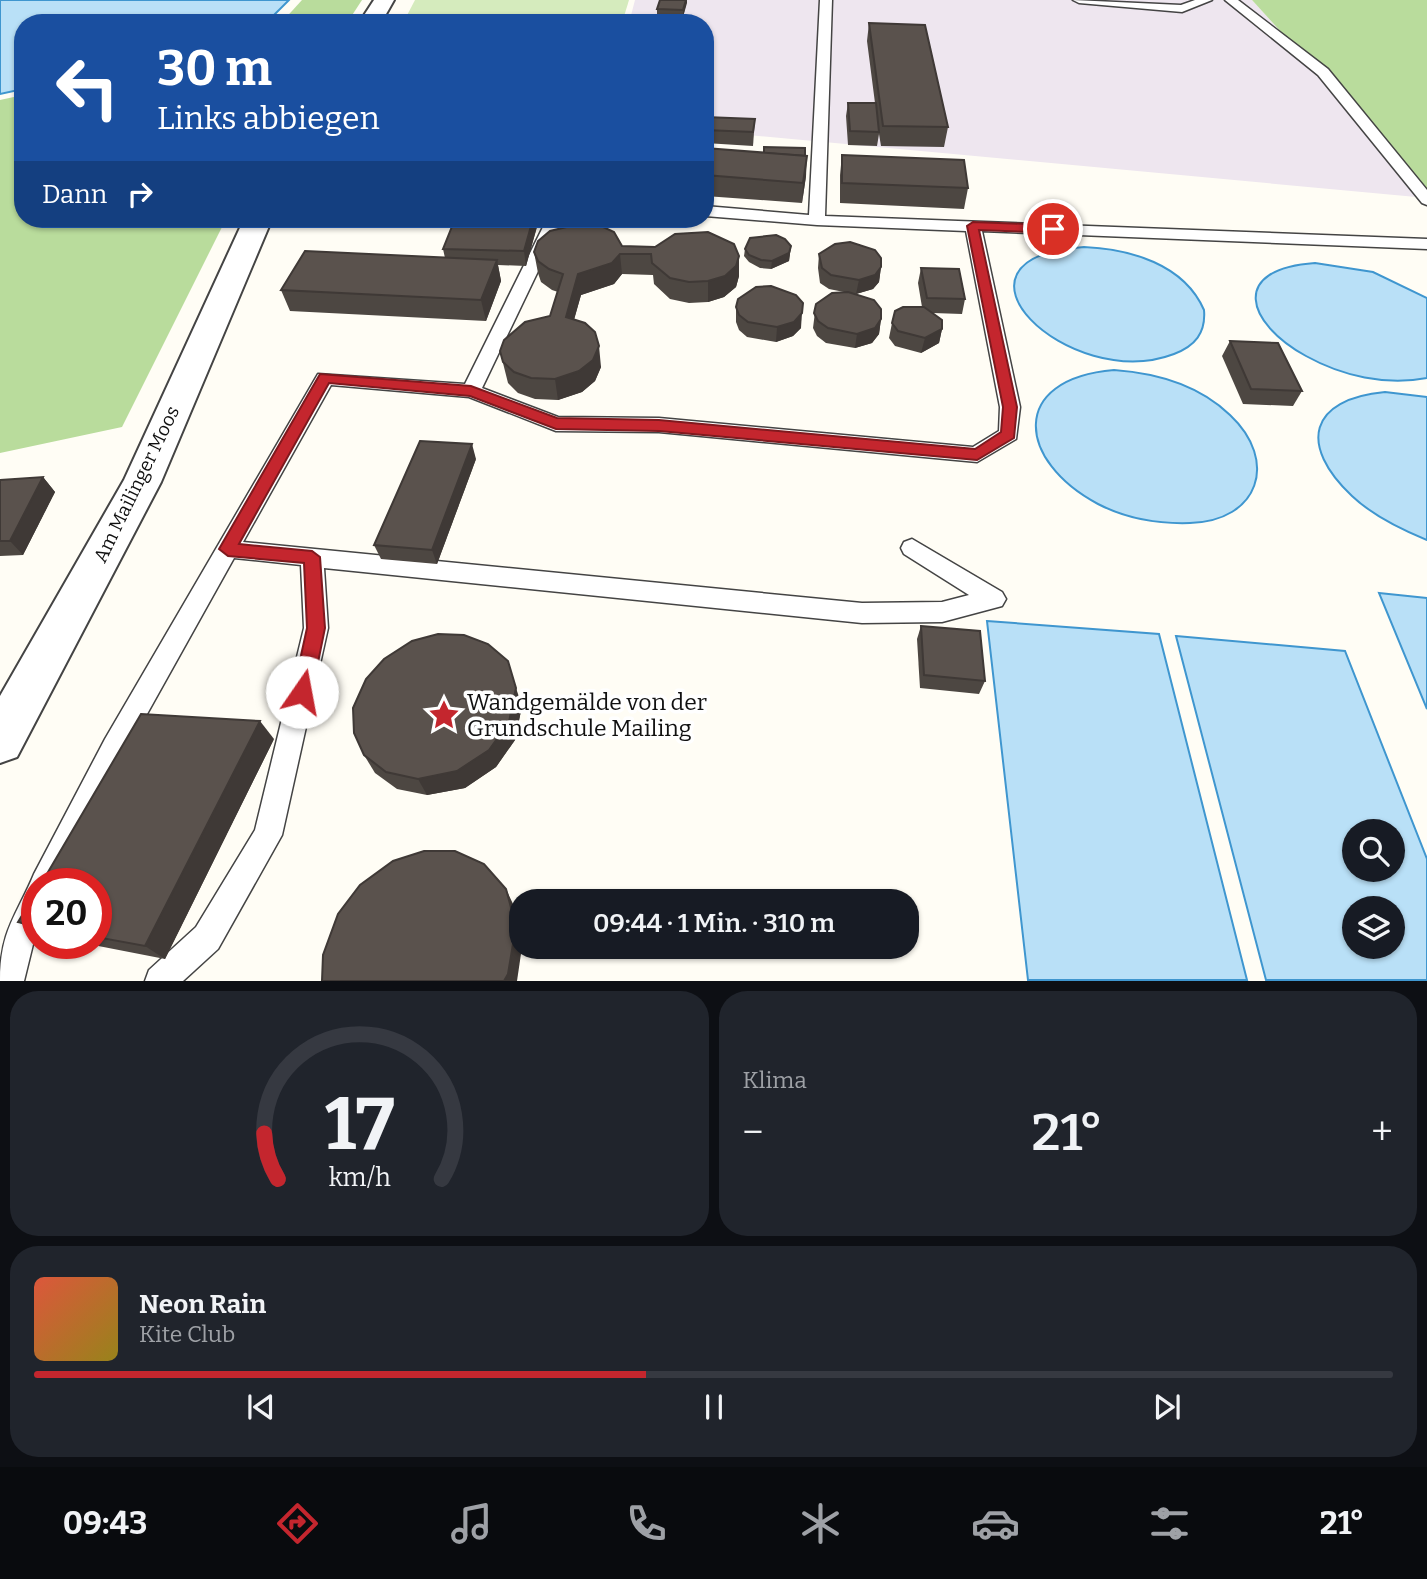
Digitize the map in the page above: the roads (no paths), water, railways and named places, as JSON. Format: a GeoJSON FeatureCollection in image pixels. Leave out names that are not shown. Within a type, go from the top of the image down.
{"type":"FeatureCollection","features":[{"type":"Feature","properties":{"kind":"street","name":"Am Mailinger Moos"},"geometry":{"type":"LineString","coordinates":[[0,741],[142,482],[254,228]]}},
{"type":"Feature","properties":{"kind":"lane"},"geometry":{"type":"LineString","coordinates":[[817,220],[826,0]]}},
{"type":"Feature","properties":{"kind":"lane"},"geometry":{"type":"LineString","coordinates":[[1079,0],[1182,9],[1206,0]]}},
{"type":"Feature","properties":{"kind":"lane"},"geometry":{"type":"LineString","coordinates":[[1231,0],[1322,72],[1351,103],[1427,200]]}},
{"type":"Feature","properties":{"kind":"lane"},"geometry":{"type":"LineString","coordinates":[[714,212],[817,220],[1427,244]]}},
{"type":"Feature","properties":{"kind":"lane"},"geometry":{"type":"LineString","coordinates":[[52,868],[114,748],[325,378],[471,391],[556,424],[659,425],[977,455],[1009,435],[1010,407],[973,226]]}},
{"type":"Feature","properties":{"kind":"lane"},"geometry":{"type":"LineString","coordinates":[[471,391],[551,228]]}},
{"type":"Feature","properties":{"kind":"lane"},"geometry":{"type":"LineString","coordinates":[[228,549],[862,613],[942,612],[994,598],[912,548]]}},
{"type":"Feature","properties":{"kind":"lane"},"geometry":{"type":"LineString","coordinates":[[160,981],[207,938],[268,835],[316,628],[312,557]]}},
{"type":"Feature","properties":{"kind":"lane"},"geometry":{"type":"LineString","coordinates":[[9,981],[21,928]]}},
{"type":"Feature","properties":{"kind":"water"},"geometry":{"type":"Polygon","coordinates":[[[0,0],[289,0],[275,14],[14,14],[14,91],[0,94],[0,0]]]}},
{"type":"Feature","properties":{"kind":"water"},"geometry":{"type":"Polygon","coordinates":[[[1084,247],[1137,256],[1169,270],[1183,281],[1204,310],[1203,325],[1198,338],[1174,354],[1134,361],[1094,356],[1058,341],[1031,320],[1016,296],[1017,274],[1038,256],[1084,247]]]}},
{"type":"Feature","properties":{"kind":"water"},"geometry":{"type":"Polygon","coordinates":[[[1315,263],[1373,272],[1427,298],[1427,378],[1396,381],[1349,374],[1306,356],[1270,328],[1260,314],[1256,299],[1259,286],[1269,275],[1287,267],[1315,263]]]}},
{"type":"Feature","properties":{"kind":"water"},"geometry":{"type":"Polygon","coordinates":[[[1114,370],[1176,382],[1205,396],[1230,415],[1245,433],[1254,451],[1257,469],[1254,486],[1246,500],[1232,512],[1214,520],[1167,523],[1120,513],[1098,504],[1071,486],[1051,466],[1040,445],[1036,424],[1041,405],[1055,389],[1080,377],[1114,370]]]}},
{"type":"Feature","properties":{"kind":"water"},"geometry":{"type":"Polygon","coordinates":[[[1385,392],[1427,397],[1427,540],[1387,521],[1352,496],[1335,477],[1324,459],[1319,443],[1320,428],[1327,415],[1340,404],[1360,396],[1385,392]]]}},
{"type":"Feature","properties":{"kind":"water"},"geometry":{"type":"Polygon","coordinates":[[[1379,593],[1427,598],[1427,709],[1379,593]]]}},
{"type":"Feature","properties":{"kind":"water"},"geometry":{"type":"Polygon","coordinates":[[[987,621],[1159,634],[1247,980],[1028,980],[987,621]]]}},
{"type":"Feature","properties":{"kind":"water"},"geometry":{"type":"Polygon","coordinates":[[[1176,636],[1345,651],[1427,859],[1427,980],[1266,980],[1176,636]]]}},
{"type":"Feature","properties":{"kind":"place","name":"Wandgemälde von der Grundschule Mailing"},"geometry":{"type":"Point","coordinates":[444,715]}}]}
